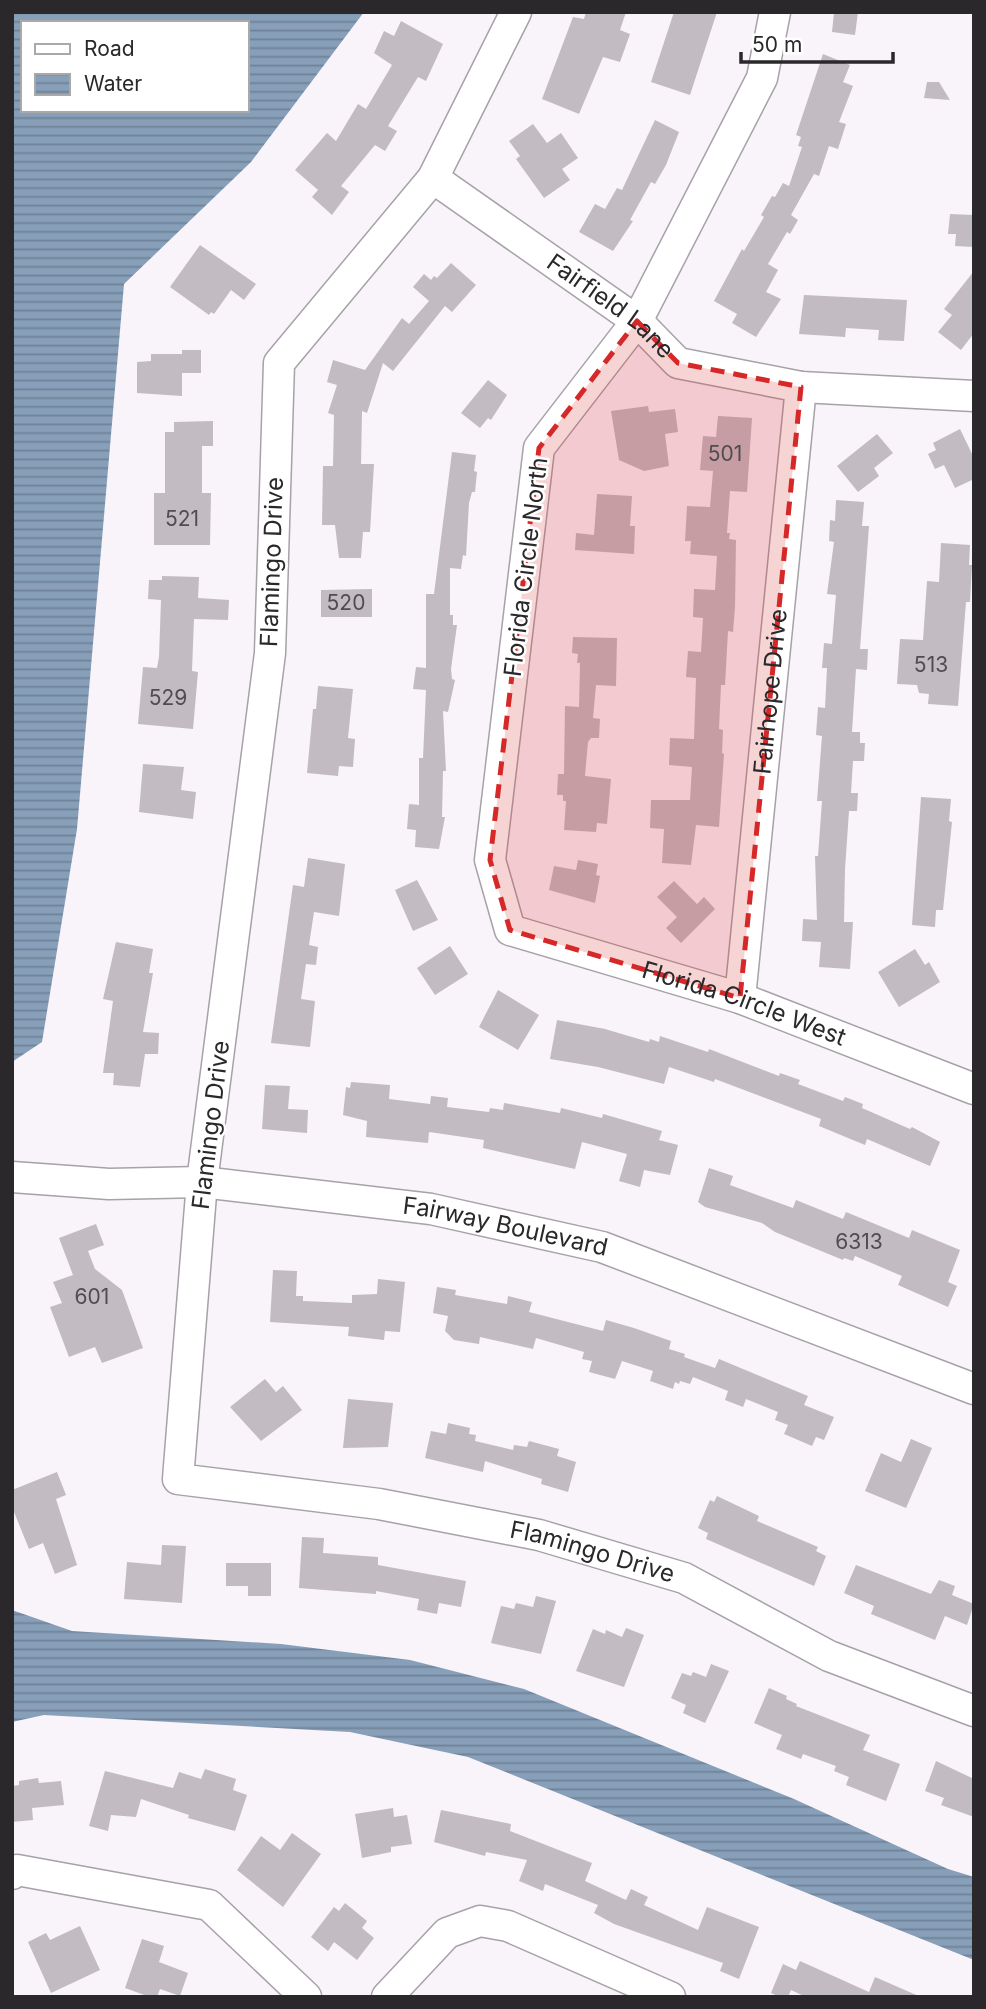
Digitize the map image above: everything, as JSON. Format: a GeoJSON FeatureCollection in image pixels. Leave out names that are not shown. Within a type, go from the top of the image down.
{"type":"FeatureCollection","features":[{"type":"Feature","properties":{"kind":"street","name":"Flamingo Drive"},"geometry":{"type":"LineString","coordinates":[[516,12],[433,178],[279,363],[270,653],[202,1182],[178,1479],[379,1504],[539,1535],[684,1578],[829,1656],[974,1711]]}},
{"type":"Feature","properties":{"kind":"street","name":"Florida Circle North"},"geometry":{"type":"LineString","coordinates":[[510,930],[491,860],[539,448],[637,321],[762,78],[775,12]]}},
{"type":"Feature","properties":{"kind":"street","name":"Fairfield Lane"},"geometry":{"type":"LineString","coordinates":[[433,178],[637,321],[678,363],[801,387],[974,396]]}},
{"type":"Feature","properties":{"kind":"street","name":"Fairhope Drive"},"geometry":{"type":"LineString","coordinates":[[740,998],[801,387]]}},
{"type":"Feature","properties":{"kind":"street","name":"Florida Circle West"},"geometry":{"type":"LineString","coordinates":[[510,930],[740,998],[973,1089]]}},
{"type":"Feature","properties":{"kind":"street"},"geometry":{"type":"LineString","coordinates":[[973,1089],[974,1080]]}},
{"type":"Feature","properties":{"kind":"street","name":"Fairway Boulevard"},"geometry":{"type":"LineString","coordinates":[[12,1177],[109,1185],[202,1182],[431,1209],[603,1247],[974,1389]]}},
{"type":"Feature","properties":{"kind":"street"},"geometry":{"type":"LineString","coordinates":[[12,1874],[17,1870],[209,1905],[306,1997]]}},
{"type":"Feature","properties":{"kind":"street"},"geometry":{"type":"LineString","coordinates":[[387,1997],[447,1933],[480,1921],[509,1926],[670,1997]]}},
{"type":"Feature","properties":{"kind":"highlighted area"},"geometry":{"type":"Polygon","coordinates":[[[637,321],[678,363],[801,387],[740,998],[510,930],[490,860],[539,448],[637,321]]]}},
{"type":"Feature","properties":{"kind":"water"},"geometry":{"type":"Polygon","coordinates":[[[12,12],[364,12],[251,162],[124,284],[77,829],[42,1042],[12,1062],[12,12]]]}},
{"type":"Feature","properties":{"kind":"water"},"geometry":{"type":"Polygon","coordinates":[[[12,1610],[72,1631],[281,1644],[410,1660],[524,1689],[794,1799],[948,1869],[974,1877],[974,1960],[468,1757],[350,1732],[44,1715],[12,1722],[12,1610]]]}},
{"type":"Feature","properties":{"kind":"building"},"geometry":{"type":"Polygon","coordinates":[[[586,12],[626,12],[620,30],[630,34],[620,62],[603,57],[579,114],[542,99],[573,17],[584,19],[586,12]]]}},
{"type":"Feature","properties":{"kind":"building"},"geometry":{"type":"Polygon","coordinates":[[[674,12],[717,12],[690,95],[651,82],[674,12]]]}},
{"type":"Feature","properties":{"kind":"building"},"geometry":{"type":"Polygon","coordinates":[[[834,12],[858,12],[855,35],[832,32],[834,12]]]}},
{"type":"Feature","properties":{"kind":"building"},"geometry":{"type":"Polygon","coordinates":[[[401,21],[443,44],[426,81],[418,77],[388,126],[397,131],[385,151],[375,145],[341,186],[349,192],[332,215],[312,197],[318,190],[295,170],[327,133],[336,141],[358,104],[366,109],[392,65],[374,53],[384,31],[394,36],[401,21]]]}},
{"type":"Feature","properties":{"kind":"building"},"geometry":{"type":"Polygon","coordinates":[[[823,54],[850,65],[843,82],[853,86],[839,122],[846,124],[838,149],[829,146],[819,176],[814,174],[791,215],[798,220],[790,234],[787,232],[768,264],[778,270],[766,292],[781,299],[756,337],[732,323],[737,314],[714,301],[742,249],[744,251],[764,217],[761,215],[772,196],[775,197],[783,183],[789,186],[802,147],[798,146],[801,137],[796,135],[823,54]]]}},
{"type":"Feature","properties":{"kind":"building"},"geometry":{"type":"Polygon","coordinates":[[[927,82],[939,82],[950,100],[924,98],[927,82]]]}},
{"type":"Feature","properties":{"kind":"building"},"geometry":{"type":"Polygon","coordinates":[[[655,120],[679,132],[666,165],[655,184],[651,182],[630,220],[633,221],[613,251],[579,232],[595,204],[605,209],[617,188],[622,190],[655,120]]]}},
{"type":"Feature","properties":{"kind":"building"},"geometry":{"type":"Polygon","coordinates":[[[533,124],[547,143],[561,133],[578,158],[562,169],[570,180],[544,198],[516,159],[520,156],[509,141],[533,124]]]}},
{"type":"Feature","properties":{"kind":"building"},"geometry":{"type":"Polygon","coordinates":[[[950,214],[974,215],[974,247],[955,246],[956,234],[948,234],[950,214]]]}},
{"type":"Feature","properties":{"kind":"building"},"geometry":{"type":"Polygon","coordinates":[[[200,245],[256,284],[244,300],[231,290],[214,314],[211,312],[209,315],[170,287],[200,245]]]}},
{"type":"Feature","properties":{"kind":"building"},"geometry":{"type":"Polygon","coordinates":[[[451,263],[476,285],[452,312],[445,306],[393,371],[383,363],[367,413],[362,411],[361,464],[374,464],[370,532],[363,532],[361,558],[339,558],[335,525],[322,525],[323,466],[333,466],[334,415],[328,413],[337,385],[327,382],[333,360],[365,370],[402,318],[409,324],[429,301],[413,287],[424,274],[431,280],[434,276],[437,278],[451,263]]]}},
{"type":"Feature","properties":{"kind":"building"},"geometry":{"type":"Polygon","coordinates":[[[974,271],[974,333],[961,350],[938,332],[952,315],[944,309],[974,271]]]}},
{"type":"Feature","properties":{"kind":"building"},"geometry":{"type":"Polygon","coordinates":[[[804,295],[907,300],[904,341],[878,340],[879,330],[846,328],[845,337],[799,334],[804,295]]]}},
{"type":"Feature","properties":{"kind":"building"},"geometry":{"type":"Polygon","coordinates":[[[182,350],[201,350],[201,373],[182,373],[182,396],[137,393],[137,362],[151,361],[151,354],[182,354],[182,350]]]}},
{"type":"Feature","properties":{"kind":"building"},"geometry":{"type":"Polygon","coordinates":[[[488,380],[507,395],[491,420],[488,418],[480,428],[461,413],[488,380]]]}},
{"type":"Feature","properties":{"kind":"building"},"geometry":{"type":"Polygon","coordinates":[[[648,406],[649,412],[675,409],[678,432],[665,434],[669,466],[644,471],[619,460],[611,411],[648,406]]]}},
{"type":"Feature","properties":{"kind":"building"},"geometry":{"type":"Polygon","coordinates":[[[718,416],[752,418],[747,492],[730,491],[727,533],[730,533],[729,539],[736,540],[735,607],[733,632],[728,631],[725,685],[721,685],[719,729],[723,730],[724,754],[719,827],[696,825],[691,865],[662,863],[664,829],[650,828],[651,800],[690,800],[692,767],[669,765],[670,738],[694,739],[696,678],[686,677],[688,651],[701,652],[703,618],[693,617],[694,589],[715,590],[717,556],[690,554],[691,541],[685,541],[687,506],[710,507],[713,471],[700,470],[703,436],[716,437],[718,416]]]}},
{"type":"Feature","properties":{"kind":"building"},"geometry":{"type":"Polygon","coordinates":[[[213,421],[213,446],[202,446],[202,493],[211,493],[210,545],[154,545],[154,493],[165,493],[165,432],[174,432],[174,422],[213,421]]]}},
{"type":"Feature","properties":{"kind":"building"},"geometry":{"type":"Polygon","coordinates":[[[960,429],[974,458],[974,479],[955,488],[944,465],[935,469],[928,454],[936,450],[933,443],[960,429]]]}},
{"type":"Feature","properties":{"kind":"building"},"geometry":{"type":"Polygon","coordinates":[[[877,434],[893,453],[874,468],[879,476],[858,492],[837,466],[877,434]]]}},
{"type":"Feature","properties":{"kind":"building"},"geometry":{"type":"Polygon","coordinates":[[[452,452],[476,455],[474,471],[477,472],[475,492],[472,492],[469,503],[466,556],[463,555],[461,569],[450,568],[450,615],[453,615],[453,625],[457,625],[451,669],[452,679],[455,680],[448,712],[443,711],[446,771],[443,771],[442,817],[445,817],[439,849],[415,847],[416,830],[407,829],[409,804],[419,805],[419,758],[423,758],[426,690],[413,689],[416,667],[426,668],[426,594],[434,594],[452,452]]]}},
{"type":"Feature","properties":{"kind":"building"},"geometry":{"type":"Polygon","coordinates":[[[597,494],[632,496],[630,526],[635,526],[634,554],[575,550],[576,533],[594,535],[597,494]]]}},
{"type":"Feature","properties":{"kind":"building"},"geometry":{"type":"Polygon","coordinates":[[[836,500],[864,502],[862,526],[869,526],[860,649],[868,649],[867,670],[856,669],[852,732],[860,732],[860,743],[865,743],[864,761],[853,761],[851,793],[858,793],[857,811],[849,811],[845,869],[844,922],[853,922],[850,969],[819,967],[821,942],[802,941],[803,919],[817,920],[815,856],[818,856],[822,801],[817,801],[822,736],[816,735],[818,707],[825,708],[827,668],[822,668],[824,643],[832,644],[836,595],[827,594],[834,542],[829,541],[830,520],[835,521],[836,500]]]}},
{"type":"Feature","properties":{"kind":"building"},"geometry":{"type":"Polygon","coordinates":[[[941,543],[970,545],[970,602],[966,602],[958,706],[928,704],[929,694],[919,693],[917,685],[897,684],[900,639],[923,640],[927,581],[939,582],[941,543]]]}},
{"type":"Feature","properties":{"kind":"building"},"geometry":{"type":"Polygon","coordinates":[[[162,576],[199,577],[198,598],[229,600],[228,620],[194,619],[192,671],[198,672],[193,729],[138,724],[143,667],[157,668],[159,657],[161,600],[148,599],[149,580],[162,580],[162,576]]]}},
{"type":"Feature","properties":{"kind":"building"},"geometry":{"type":"Polygon","coordinates":[[[372,589],[372,617],[321,617],[321,590],[372,589]]]}},
{"type":"Feature","properties":{"kind":"building"},"geometry":{"type":"Polygon","coordinates":[[[573,637],[617,638],[616,686],[596,685],[593,718],[600,719],[599,738],[591,738],[588,742],[585,776],[611,779],[607,824],[597,823],[596,832],[564,830],[566,801],[563,801],[563,795],[557,795],[558,774],[564,774],[565,706],[579,707],[580,663],[577,663],[578,654],[572,653],[573,637]]]}},
{"type":"Feature","properties":{"kind":"building"},"geometry":{"type":"Polygon","coordinates":[[[318,686],[353,689],[348,738],[355,739],[353,767],[339,766],[338,776],[307,773],[318,686]]]}},
{"type":"Feature","properties":{"kind":"building"},"geometry":{"type":"Polygon","coordinates":[[[143,764],[184,767],[181,790],[196,792],[193,819],[139,812],[143,764]]]}},
{"type":"Feature","properties":{"kind":"building"},"geometry":{"type":"Polygon","coordinates":[[[921,797],[951,799],[949,821],[952,822],[943,910],[936,910],[935,927],[912,925],[921,797]]]}},
{"type":"Feature","properties":{"kind":"building"},"geometry":{"type":"Polygon","coordinates":[[[308,858],[345,864],[339,916],[314,912],[309,945],[318,947],[316,965],[306,964],[301,999],[315,1001],[310,1047],[271,1043],[293,885],[304,887],[308,858]]]}},
{"type":"Feature","properties":{"kind":"building"},"geometry":{"type":"Polygon","coordinates":[[[578,860],[598,864],[596,875],[600,876],[595,903],[549,890],[554,866],[576,870],[578,860]]]}},
{"type":"Feature","properties":{"kind":"building"},"geometry":{"type":"Polygon","coordinates":[[[417,880],[438,920],[413,931],[395,890],[417,880]]]}},
{"type":"Feature","properties":{"kind":"building"},"geometry":{"type":"Polygon","coordinates":[[[674,881],[697,904],[704,897],[715,909],[681,943],[666,928],[677,917],[657,897],[674,881]]]}},
{"type":"Feature","properties":{"kind":"building"},"geometry":{"type":"Polygon","coordinates":[[[116,942],[153,949],[149,973],[153,973],[143,1032],[159,1033],[158,1054],[145,1054],[140,1087],[113,1085],[114,1073],[103,1073],[113,1001],[103,999],[116,942]]]}},
{"type":"Feature","properties":{"kind":"building"},"geometry":{"type":"Polygon","coordinates":[[[450,946],[468,974],[435,995],[417,968],[450,946]]]}},
{"type":"Feature","properties":{"kind":"building"},"geometry":{"type":"Polygon","coordinates":[[[915,949],[925,965],[929,962],[940,982],[899,1007],[878,972],[915,949]]]}},
{"type":"Feature","properties":{"kind":"building"},"geometry":{"type":"Polygon","coordinates":[[[498,990],[539,1015],[518,1050],[479,1027],[498,990]]]}},
{"type":"Feature","properties":{"kind":"building"},"geometry":{"type":"Polygon","coordinates":[[[557,1020],[605,1029],[649,1042],[650,1039],[659,1042],[660,1036],[708,1052],[709,1049],[779,1076],[780,1073],[800,1080],[798,1084],[843,1101],[845,1097],[863,1104],[862,1108],[910,1129],[912,1127],[940,1142],[930,1166],[867,1139],[865,1145],[819,1126],[821,1119],[715,1079],[714,1082],[669,1067],[664,1084],[598,1067],[550,1059],[557,1020]]]}},
{"type":"Feature","properties":{"kind":"building"},"geometry":{"type":"Polygon","coordinates":[[[351,1082],[390,1085],[389,1099],[430,1104],[431,1096],[448,1098],[447,1107],[489,1112],[490,1108],[503,1110],[504,1103],[560,1113],[561,1108],[602,1118],[603,1114],[662,1131],[659,1140],[678,1145],[670,1175],[644,1170],[640,1187],[619,1181],[627,1154],[582,1142],[575,1169],[483,1148],[484,1140],[429,1132],[428,1143],[366,1137],[367,1121],[343,1115],[346,1087],[350,1088],[351,1082]]]}},
{"type":"Feature","properties":{"kind":"building"},"geometry":{"type":"Polygon","coordinates":[[[265,1085],[290,1086],[288,1109],[308,1110],[307,1133],[262,1129],[265,1085]]]}},
{"type":"Feature","properties":{"kind":"building"},"geometry":{"type":"Polygon","coordinates":[[[709,1168],[733,1176],[730,1185],[793,1208],[796,1200],[843,1219],[846,1212],[909,1238],[912,1230],[960,1250],[948,1282],[957,1286],[948,1307],[898,1285],[902,1276],[855,1256],[853,1261],[843,1260],[775,1232],[762,1223],[705,1207],[698,1202],[709,1168]]]}},
{"type":"Feature","properties":{"kind":"building"},"geometry":{"type":"Polygon","coordinates":[[[96,1224],[104,1245],[88,1251],[95,1269],[122,1290],[143,1348],[102,1363],[95,1347],[69,1357],[50,1307],[62,1303],[53,1282],[73,1275],[59,1238],[96,1224]]]}},
{"type":"Feature","properties":{"kind":"building"},"geometry":{"type":"Polygon","coordinates":[[[273,1270],[297,1271],[296,1296],[303,1296],[303,1301],[352,1303],[352,1295],[377,1294],[378,1279],[405,1282],[400,1332],[385,1331],[384,1340],[348,1336],[349,1327],[270,1322],[273,1270]]]}},
{"type":"Feature","properties":{"kind":"building"},"geometry":{"type":"Polygon","coordinates":[[[437,1287],[456,1290],[455,1295],[507,1304],[508,1296],[532,1302],[529,1312],[603,1331],[606,1320],[634,1328],[671,1341],[669,1349],[685,1354],[684,1357],[715,1368],[719,1359],[808,1396],[804,1405],[834,1417],[824,1440],[816,1437],[812,1446],[784,1434],[788,1425],[775,1420],[778,1412],[746,1399],[743,1407],[725,1400],[728,1391],[693,1377],[690,1384],[675,1382],[673,1389],[650,1381],[653,1371],[622,1361],[615,1379],[589,1372],[592,1361],[582,1359],[584,1352],[536,1338],[533,1349],[480,1337],[479,1344],[454,1340],[445,1331],[448,1316],[433,1313],[437,1287]]]}},
{"type":"Feature","properties":{"kind":"building"},"geometry":{"type":"Polygon","coordinates":[[[265,1379],[276,1392],[283,1386],[302,1410],[261,1441],[230,1407],[265,1379]]]}},
{"type":"Feature","properties":{"kind":"building"},"geometry":{"type":"Polygon","coordinates":[[[348,1399],[393,1403],[388,1447],[343,1448],[348,1399]]]}},
{"type":"Feature","properties":{"kind":"building"},"geometry":{"type":"Polygon","coordinates":[[[448,1423],[470,1428],[469,1434],[476,1435],[475,1441],[513,1450],[514,1445],[527,1447],[529,1441],[559,1449],[557,1456],[576,1462],[568,1492],[541,1484],[542,1479],[485,1461],[483,1472],[425,1458],[431,1431],[446,1434],[448,1423]]]}},
{"type":"Feature","properties":{"kind":"building"},"geometry":{"type":"Polygon","coordinates":[[[911,1439],[932,1448],[906,1508],[865,1491],[881,1453],[901,1462],[911,1439]]]}},
{"type":"Feature","properties":{"kind":"building"},"geometry":{"type":"Polygon","coordinates":[[[57,1472],[66,1495],[56,1499],[77,1565],[55,1574],[43,1543],[29,1549],[12,1507],[12,1490],[57,1472]]]}},
{"type":"Feature","properties":{"kind":"building"},"geometry":{"type":"Polygon","coordinates":[[[717,1496],[759,1516],[757,1521],[818,1547],[816,1551],[826,1556],[814,1586],[706,1539],[708,1533],[698,1528],[710,1500],[714,1502],[717,1496]]]}},
{"type":"Feature","properties":{"kind":"building"},"geometry":{"type":"Polygon","coordinates":[[[302,1537],[324,1538],[323,1553],[378,1557],[378,1565],[466,1581],[461,1607],[439,1603],[437,1614],[417,1610],[419,1599],[376,1591],[376,1594],[299,1588],[302,1537]]]}},
{"type":"Feature","properties":{"kind":"building"},"geometry":{"type":"Polygon","coordinates":[[[162,1545],[186,1546],[182,1603],[124,1599],[127,1562],[161,1565],[162,1545]]]}},
{"type":"Feature","properties":{"kind":"building"},"geometry":{"type":"Polygon","coordinates":[[[226,1563],[271,1563],[271,1596],[248,1596],[248,1586],[226,1586],[226,1563]]]}},
{"type":"Feature","properties":{"kind":"building"},"geometry":{"type":"Polygon","coordinates":[[[856,1565],[931,1594],[939,1580],[955,1586],[952,1595],[974,1604],[967,1625],[945,1616],[935,1640],[871,1614],[874,1606],[844,1593],[856,1565]]]}},
{"type":"Feature","properties":{"kind":"building"},"geometry":{"type":"Polygon","coordinates":[[[536,1596],[556,1601],[541,1654],[491,1643],[501,1606],[514,1609],[516,1603],[533,1607],[536,1596]]]}},
{"type":"Feature","properties":{"kind":"building"},"geometry":{"type":"Polygon","coordinates":[[[626,1628],[644,1635],[624,1687],[576,1671],[593,1629],[605,1634],[606,1630],[622,1637],[626,1628]]]}},
{"type":"Feature","properties":{"kind":"building"},"geometry":{"type":"Polygon","coordinates":[[[711,1664],[729,1671],[705,1723],[683,1713],[686,1705],[671,1698],[682,1673],[691,1676],[693,1672],[706,1677],[711,1664]]]}},
{"type":"Feature","properties":{"kind":"building"},"geometry":{"type":"Polygon","coordinates":[[[769,1688],[787,1696],[786,1699],[797,1704],[796,1706],[870,1735],[863,1750],[900,1764],[886,1801],[846,1785],[849,1777],[834,1771],[836,1766],[803,1754],[801,1759],[776,1749],[782,1735],[754,1723],[769,1688]]]}},
{"type":"Feature","properties":{"kind":"building"},"geometry":{"type":"Polygon","coordinates":[[[936,1761],[974,1779],[974,1817],[941,1805],[944,1798],[925,1791],[936,1761]]]}},
{"type":"Feature","properties":{"kind":"building"},"geometry":{"type":"Polygon","coordinates":[[[205,1769],[236,1779],[233,1790],[247,1795],[235,1831],[188,1818],[189,1815],[141,1799],[136,1817],[111,1815],[108,1831],[89,1826],[105,1771],[173,1788],[179,1772],[201,1779],[205,1769]]]}},
{"type":"Feature","properties":{"kind":"building"},"geometry":{"type":"Polygon","coordinates":[[[38,1778],[39,1783],[61,1781],[64,1805],[32,1808],[33,1820],[12,1822],[12,1786],[19,1785],[19,1781],[38,1778]]]}},
{"type":"Feature","properties":{"kind":"building"},"geometry":{"type":"Polygon","coordinates":[[[393,1808],[394,1817],[407,1815],[412,1844],[391,1847],[391,1852],[362,1858],[355,1814],[393,1808]]]}},
{"type":"Feature","properties":{"kind":"building"},"geometry":{"type":"Polygon","coordinates":[[[441,1810],[511,1824],[510,1831],[592,1863],[585,1881],[626,1900],[631,1889],[648,1897],[644,1905],[698,1930],[707,1907],[759,1927],[739,1979],[720,1971],[723,1963],[614,1924],[594,1913],[598,1905],[545,1884],[543,1891],[519,1881],[527,1860],[486,1852],[485,1856],[434,1842],[441,1810]]]}},
{"type":"Feature","properties":{"kind":"building"},"geometry":{"type":"Polygon","coordinates":[[[292,1833],[321,1854],[283,1907],[237,1870],[261,1836],[280,1850],[292,1833]]]}},
{"type":"Feature","properties":{"kind":"building"},"geometry":{"type":"Polygon","coordinates":[[[345,1903],[367,1921],[362,1928],[374,1938],[357,1960],[334,1942],[328,1951],[311,1937],[334,1907],[339,1911],[345,1903]]]}},
{"type":"Feature","properties":{"kind":"building"},"geometry":{"type":"Polygon","coordinates":[[[80,1926],[100,1970],[51,1993],[28,1942],[46,1933],[50,1940],[80,1926]]]}},
{"type":"Feature","properties":{"kind":"building"},"geometry":{"type":"Polygon","coordinates":[[[142,1939],[164,1946],[159,1962],[188,1973],[180,1996],[160,1989],[157,1997],[150,1997],[125,1988],[142,1939]]]}},
{"type":"Feature","properties":{"kind":"building"},"geometry":{"type":"Polygon","coordinates":[[[800,1961],[869,1992],[875,1977],[921,1997],[806,1997],[791,1990],[788,1997],[780,1997],[771,1993],[783,1964],[796,1970],[800,1961]]]}}]}
